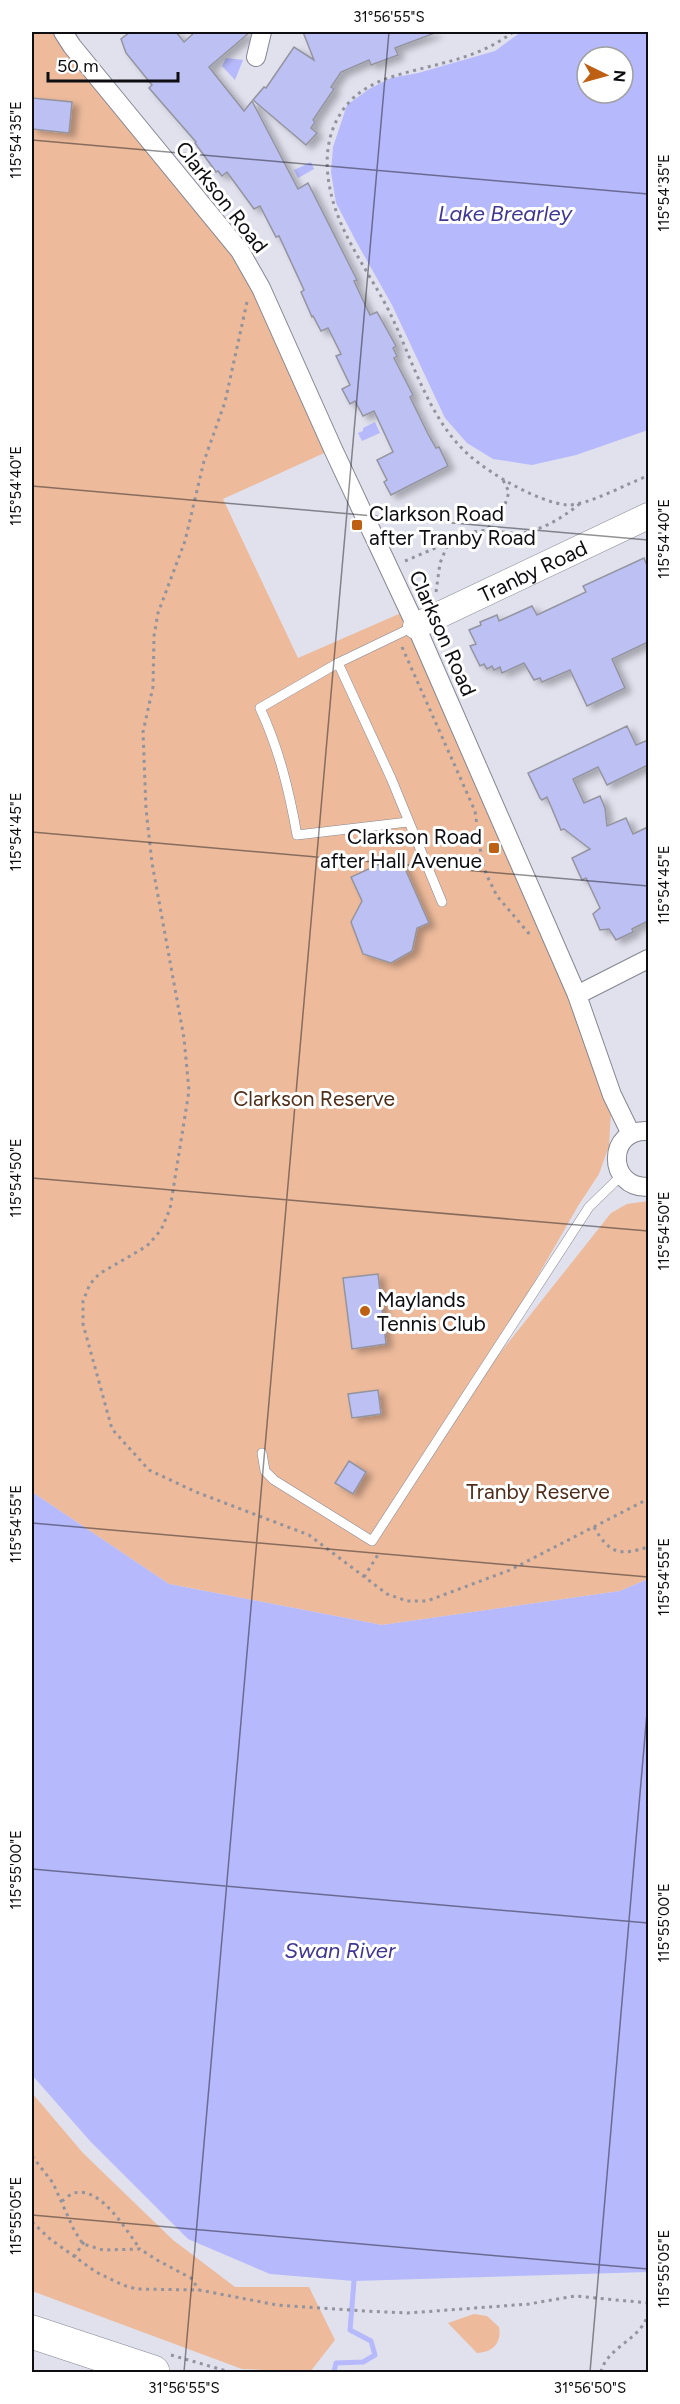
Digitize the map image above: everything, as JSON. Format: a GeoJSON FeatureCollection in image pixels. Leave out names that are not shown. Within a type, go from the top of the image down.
{"type":"FeatureCollection","features":[{"type":"Feature","properties":{"kind":"highway"},"geometry":{"type":"LineString","coordinates":[[32,2332],[153,2373]]}},
{"type":"Feature","properties":{"kind":"street","name":"Clarkson Road"},"geometry":{"type":"LineString","coordinates":[[63,32],[72,46],[240,251],[261,288],[388,568],[406,630],[577,995],[612,1095],[640,1132]]}},
{"type":"Feature","properties":{"kind":"street"},"geometry":{"type":"LineString","coordinates":[[256,57],[262,32]]}},
{"type":"Feature","properties":{"kind":"street","name":"Tranby Road"},"geometry":{"type":"LineString","coordinates":[[406,630],[648,516]]}},
{"type":"Feature","properties":{"kind":"street"},"geometry":{"type":"LineString","coordinates":[[577,995],[648,959]]}},
{"type":"Feature","properties":{"kind":"street"},"geometry":{"type":"LineString","coordinates":[[640,1132],[619,1148],[618,1167],[621,1175],[630,1183],[648,1187]]}},
{"type":"Feature","properties":{"kind":"lane"},"geometry":{"type":"LineString","coordinates":[[406,630],[338,663],[260,708],[275,741],[289,791],[297,835],[408,822]]}},
{"type":"Feature","properties":{"kind":"lane"},"geometry":{"type":"LineString","coordinates":[[338,663],[391,778],[442,902]]}},
{"type":"Feature","properties":{"kind":"lane"},"geometry":{"type":"LineString","coordinates":[[261,1453],[265,1471],[274,1480],[372,1541],[589,1207],[621,1175]]}},
{"type":"Feature","properties":{"kind":"path"},"geometry":{"type":"LineString","coordinates":[[513,32],[498,43],[471,54],[399,73],[374,84],[355,97],[338,117],[330,139],[326,160],[330,189],[342,225],[361,265],[388,309],[440,421],[470,456],[502,478],[536,496],[568,505],[648,476]]}},
{"type":"Feature","properties":{"kind":"path"},"geometry":{"type":"LineString","coordinates":[[246,294],[247,305],[225,402],[204,461],[185,541],[158,613],[154,636],[153,687],[143,732],[146,809],[152,863],[184,1038],[189,1091],[170,1209],[161,1230],[147,1246],[99,1274],[90,1284],[83,1301],[83,1324],[112,1429],[149,1470],[196,1492],[309,1535],[387,1594],[407,1601],[427,1601],[510,1570],[648,1499]]}},
{"type":"Feature","properties":{"kind":"path"},"geometry":{"type":"LineString","coordinates":[[487,530],[504,508],[509,492],[502,478]]}},
{"type":"Feature","properties":{"kind":"path"},"geometry":{"type":"LineString","coordinates":[[388,568],[473,532],[487,530],[520,533],[543,527],[583,501]]}},
{"type":"Feature","properties":{"kind":"path"},"geometry":{"type":"LineString","coordinates":[[444,613],[436,591],[440,563],[449,543]]}},
{"type":"Feature","properties":{"kind":"path"},"geometry":{"type":"LineString","coordinates":[[406,630],[475,811],[482,861],[487,876],[498,896],[534,940]]}},
{"type":"Feature","properties":{"kind":"path"},"geometry":{"type":"LineString","coordinates":[[594,1527],[603,1544],[615,1551],[633,1552],[648,1547]]}},
{"type":"Feature","properties":{"kind":"path"},"geometry":{"type":"LineString","coordinates":[[32,2156],[53,2183],[74,2230],[83,2244],[103,2250],[141,2248]]}},
{"type":"Feature","properties":{"kind":"path"},"geometry":{"type":"LineString","coordinates":[[62,2201],[74,2193],[92,2194],[109,2208],[141,2248],[157,2260],[191,2278],[199,2290]]}},
{"type":"Feature","properties":{"kind":"path"},"geometry":{"type":"LineString","coordinates":[[32,2222],[96,2272],[129,2287],[199,2290],[277,2305],[364,2312],[408,2313],[529,2304],[575,2296],[648,2303]]}},
{"type":"Feature","properties":{"kind":"path"},"geometry":{"type":"LineString","coordinates":[[74,2257],[86,2239]]}},
{"type":"Feature","properties":{"kind":"path"},"geometry":{"type":"LineString","coordinates":[[601,2373],[603,2364],[610,2355],[645,2324],[648,2312]]}},
{"type":"Feature","properties":{"kind":"green space","name":"Clarkson Reserve"},"geometry":{"type":"Polygon","coordinates":[[[32,32],[58,32],[238,253],[333,449],[223,499],[298,658],[408,610],[612,1095],[609,1146],[599,1174],[578,1206],[477,1382],[611,1213],[627,1204],[648,1201],[648,1579],[620,1591],[382,1625],[169,1584],[32,1492],[32,32]]]}},
{"type":"Feature","properties":{"kind":"green space"},"geometry":{"type":"Polygon","coordinates":[[[32,2093],[83,2153],[173,2240],[235,2287],[309,2287],[335,2340],[310,2372],[242,2369],[32,2291],[32,2093]]]}},
{"type":"Feature","properties":{"kind":"green space"},"geometry":{"type":"Polygon","coordinates":[[[474,2314],[487,2316],[499,2327],[500,2333],[495,2346],[477,2353],[448,2323],[474,2314]]]}},
{"type":"Feature","properties":{"kind":"water","name":"Lake Brearley"},"geometry":{"type":"Polygon","coordinates":[[[521,32],[648,32],[648,430],[576,455],[532,465],[493,459],[467,443],[445,418],[392,305],[336,203],[331,172],[333,147],[347,105],[369,89],[391,78],[418,73],[495,51],[521,32]]]}},
{"type":"Feature","properties":{"kind":"water"},"geometry":{"type":"Polygon","coordinates":[[[226,58],[243,60],[235,80],[222,66],[226,58]]]}},
{"type":"Feature","properties":{"kind":"water"},"geometry":{"type":"Polygon","coordinates":[[[311,162],[314,169],[298,178],[294,170],[311,162]]]}},
{"type":"Feature","properties":{"kind":"water"},"geometry":{"type":"Polygon","coordinates":[[[375,422],[380,433],[362,441],[358,433],[375,422]]]}},
{"type":"Feature","properties":{"kind":"water","name":"Swan River"},"geometry":{"type":"Polygon","coordinates":[[[32,1492],[169,1584],[382,1625],[620,1591],[648,1579],[648,2272],[354,2281],[270,2274],[188,2239],[90,2141],[32,2075],[32,1492]]]}},
{"type":"Feature","properties":{"kind":"building"},"geometry":{"type":"Polygon","coordinates":[[[130,32],[176,32],[184,42],[195,32],[250,32],[209,67],[244,111],[252,101],[298,189],[308,183],[357,280],[354,281],[370,315],[377,312],[396,346],[393,348],[397,356],[394,358],[413,395],[410,397],[428,434],[436,448],[439,447],[448,466],[391,495],[384,482],[387,480],[377,460],[393,452],[374,411],[363,416],[355,401],[350,404],[342,389],[350,385],[336,356],[341,354],[328,328],[321,331],[312,317],[301,292],[304,290],[279,236],[276,237],[260,206],[254,209],[227,172],[222,176],[218,171],[216,172],[196,142],[149,88],[152,85],[126,53],[121,39],[130,32]]]}},
{"type":"Feature","properties":{"kind":"building"},"geometry":{"type":"Polygon","coordinates":[[[303,32],[435,33],[395,48],[398,55],[371,65],[369,60],[341,72],[331,87],[334,89],[313,120],[315,122],[311,128],[317,133],[306,145],[253,100],[264,87],[266,88],[294,47],[314,60],[303,32]]]}},
{"type":"Feature","properties":{"kind":"building"},"geometry":{"type":"Polygon","coordinates":[[[32,98],[72,102],[69,133],[32,129],[32,98]]]}},
{"type":"Feature","properties":{"kind":"building"},"geometry":{"type":"Polygon","coordinates":[[[644,558],[648,568],[648,642],[612,659],[625,688],[587,706],[570,670],[542,682],[540,678],[534,680],[524,663],[502,673],[500,667],[494,670],[492,666],[487,669],[484,664],[480,666],[470,646],[476,644],[469,630],[481,625],[480,622],[497,615],[499,621],[532,606],[537,615],[586,592],[583,586],[644,558]]]}},
{"type":"Feature","properties":{"kind":"building"},"geometry":{"type":"Polygon","coordinates":[[[627,726],[636,745],[648,740],[648,765],[607,785],[598,767],[573,779],[584,803],[600,796],[605,808],[607,826],[626,818],[633,834],[648,827],[648,921],[632,929],[633,932],[616,940],[609,929],[600,930],[593,914],[600,908],[586,878],[582,880],[572,858],[590,849],[564,829],[561,830],[547,797],[542,800],[540,798],[528,773],[627,726]]]}},
{"type":"Feature","properties":{"kind":"building"},"geometry":{"type":"Polygon","coordinates":[[[399,855],[429,923],[417,928],[412,951],[391,963],[363,954],[351,922],[362,901],[351,877],[399,855]]]}},
{"type":"Feature","properties":{"kind":"building","name":"Maylands Tennis Club"},"geometry":{"type":"Polygon","coordinates":[[[378,1274],[386,1344],[352,1349],[343,1278],[378,1274]]]}},
{"type":"Feature","properties":{"kind":"building"},"geometry":{"type":"Polygon","coordinates":[[[378,1390],[381,1414],[352,1418],[348,1394],[378,1390]]]}},
{"type":"Feature","properties":{"kind":"building"},"geometry":{"type":"Polygon","coordinates":[[[349,1461],[366,1472],[353,1494],[335,1483],[349,1461]]]}},
{"type":"Feature","properties":{"kind":"waterway"},"geometry":{"type":"LineString","coordinates":[[334,2372],[336,2363],[363,2362],[375,2355],[371,2341],[350,2330],[354,2281]]}},
{"type":"Feature","properties":{"kind":"place","name":"Clarkson Road after Tranby Road"},"geometry":{"type":"Point","coordinates":[357,525]}},
{"type":"Feature","properties":{"kind":"place","name":"Clarkson Road after Hall Avenue"},"geometry":{"type":"Point","coordinates":[494,848]}},
{"type":"Feature","properties":{"kind":"place","name":"Maylands Tennis Club"},"geometry":{"type":"Point","coordinates":[365,1311]}},
{"type":"Feature","properties":{"kind":"park label","name":"Tranby Reserve"},"geometry":{"type":"Point","coordinates":[538,1491]}}]}
